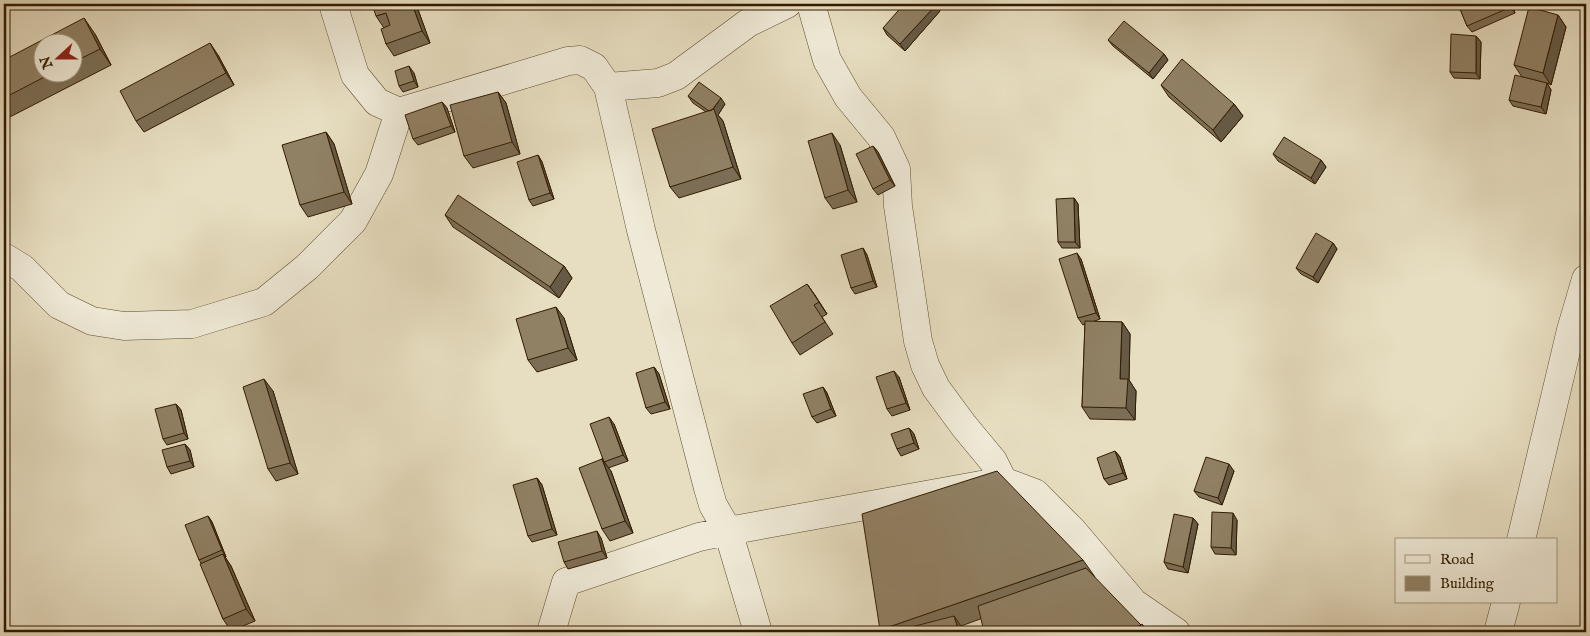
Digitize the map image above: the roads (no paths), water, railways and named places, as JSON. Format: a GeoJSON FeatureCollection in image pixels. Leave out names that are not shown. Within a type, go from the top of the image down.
{"type":"FeatureCollection","features":[{"type":"Feature","properties":{"kind":"street"},"geometry":{"type":"LineString","coordinates":[[333,4],[355,75],[377,102],[399,112],[568,61],[580,60],[594,67],[608,87],[641,230],[708,488],[713,505],[728,531],[758,632]]}},
{"type":"Feature","properties":{"kind":"street"},"geometry":{"type":"LineString","coordinates":[[608,87],[658,83],[676,76],[748,23],[787,4]]}},
{"type":"Feature","properties":{"kind":"street"},"geometry":{"type":"LineString","coordinates":[[811,4],[827,60],[848,96],[881,137],[896,169],[898,206],[918,341],[925,365],[936,388],[993,461],[1003,481]]}},
{"type":"Feature","properties":{"kind":"street"},"geometry":{"type":"LineString","coordinates":[[4,257],[22,268],[58,305],[92,321],[124,326],[192,324],[264,302],[307,267],[353,221],[379,174],[399,112]]}},
{"type":"Feature","properties":{"kind":"street"},"geometry":{"type":"LineString","coordinates":[[1520,538],[1571,330],[1586,279]]}},
{"type":"Feature","properties":{"kind":"street"},"geometry":{"type":"LineString","coordinates":[[551,632],[566,582],[699,537],[1003,481],[1035,493],[1073,531],[1134,603],[1176,632]]}},
{"type":"Feature","properties":{"kind":"street"},"geometry":{"type":"LineString","coordinates":[[1498,632],[1505,604]]}}]}
